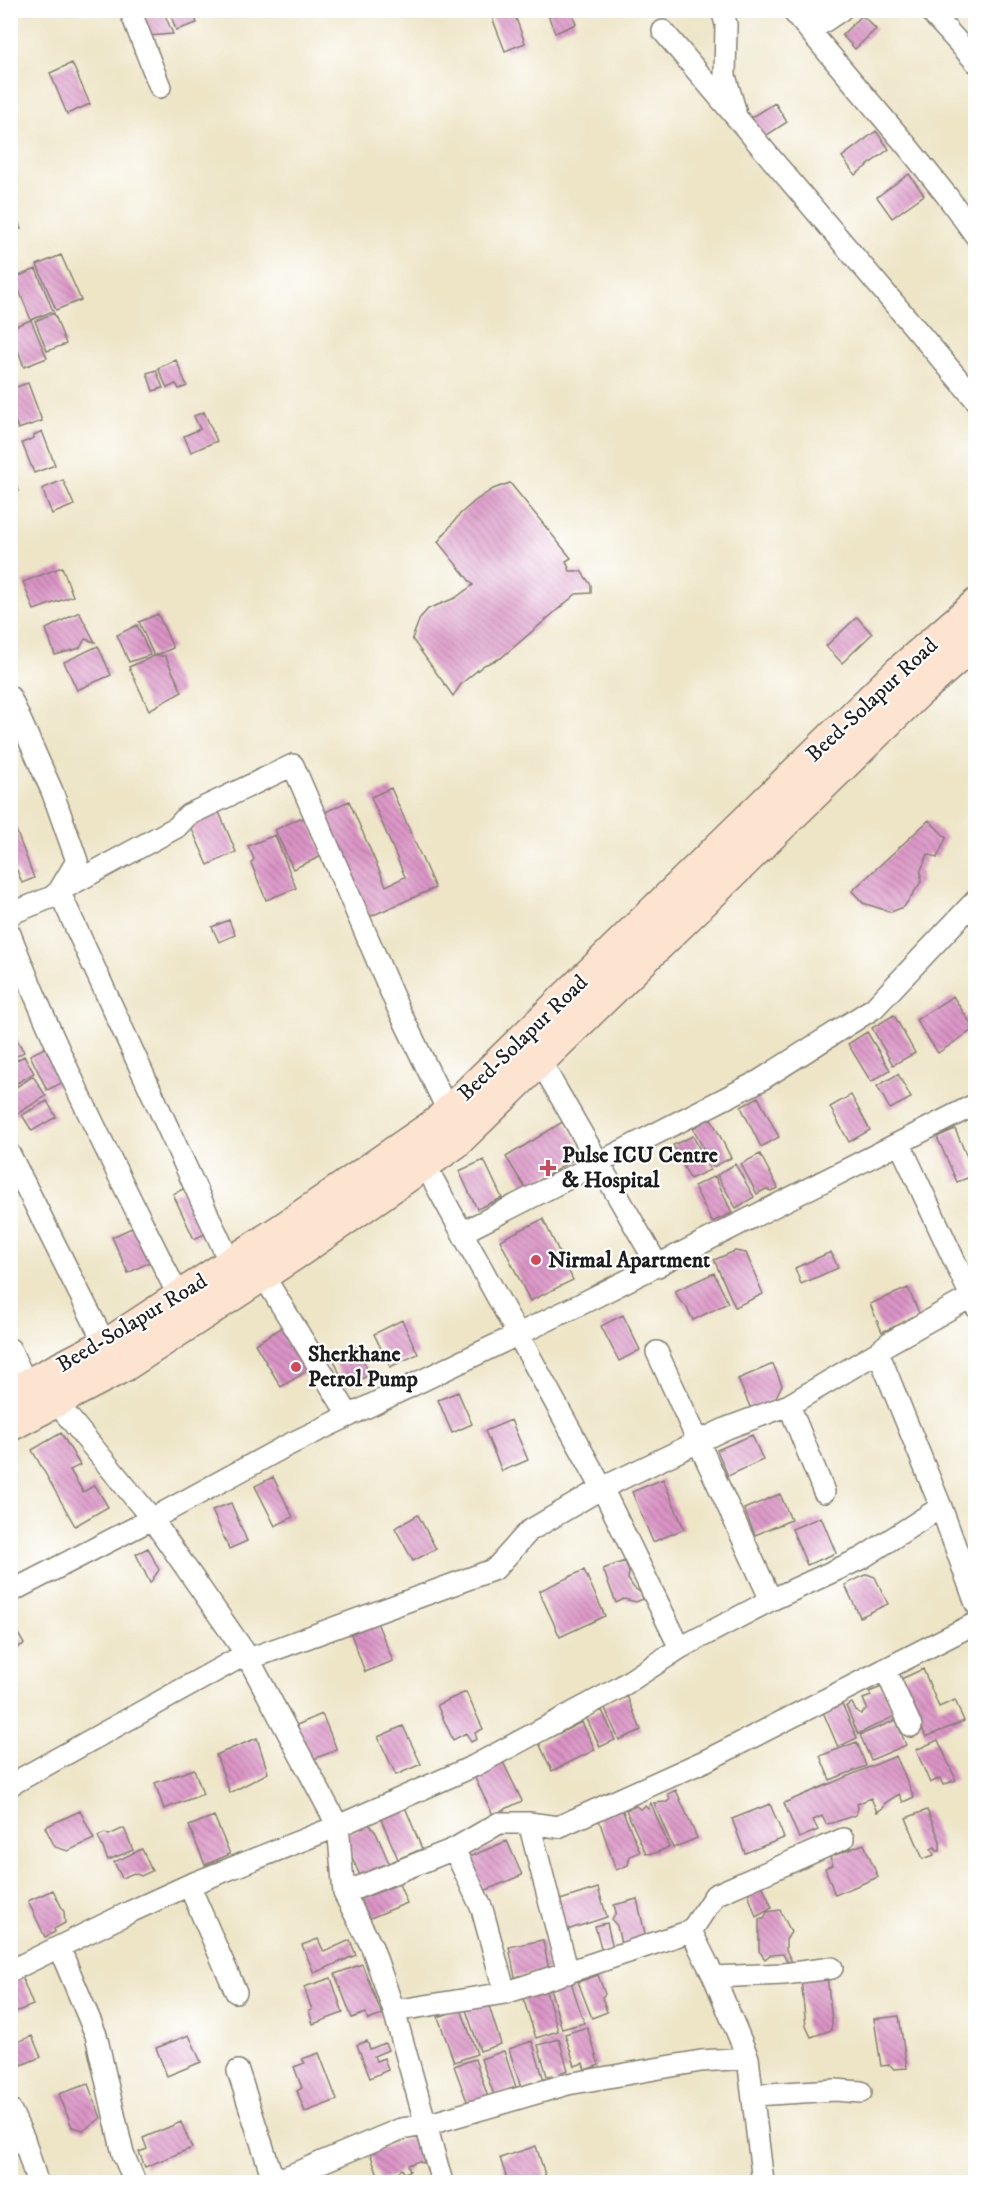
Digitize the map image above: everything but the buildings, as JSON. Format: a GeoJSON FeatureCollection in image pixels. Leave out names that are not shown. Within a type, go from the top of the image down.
{"type":"FeatureCollection","features":[{"type":"Feature","properties":{"kind":"main road","name":"Beed-Solapur Road"},"geometry":{"type":"LineString","coordinates":[[19,1389],[105,1344],[179,1297],[437,1122],[898,672],[975,604]]}},
{"type":"Feature","properties":{"kind":"main road","name":"Beed-Solapur Road"},"geometry":{"type":"LineString","coordinates":[[10,1426],[125,1366],[455,1144],[918,693],[975,642]]}},
{"type":"Feature","properties":{"kind":"street"},"geometry":{"type":"LineString","coordinates":[[130,10],[160,87]]}},
{"type":"Feature","properties":{"kind":"street"},"geometry":{"type":"LineString","coordinates":[[722,10],[726,24],[725,76],[738,119]]}},
{"type":"Feature","properties":{"kind":"street"},"geometry":{"type":"LineString","coordinates":[[792,10],[907,146],[975,236]]}},
{"type":"Feature","properties":{"kind":"street"},"geometry":{"type":"LineString","coordinates":[[810,31],[841,10]]}},
{"type":"Feature","properties":{"kind":"street"},"geometry":{"type":"LineString","coordinates":[[929,10],[975,62]]}},
{"type":"Feature","properties":{"kind":"street"},"geometry":{"type":"LineString","coordinates":[[663,31],[975,400]]}},
{"type":"Feature","properties":{"kind":"street"},"geometry":{"type":"LineString","coordinates":[[10,697],[52,790],[77,861],[59,891]]}},
{"type":"Feature","properties":{"kind":"street"},"geometry":{"type":"LineString","coordinates":[[10,915],[52,897],[59,891],[177,827],[188,815],[293,765],[397,1006],[448,1111]]}},
{"type":"Feature","properties":{"kind":"street"},"geometry":{"type":"LineString","coordinates":[[59,891],[230,1263]]}},
{"type":"Feature","properties":{"kind":"street"},"geometry":{"type":"LineString","coordinates":[[463,1232],[759,1081],[874,1008],[975,900]]}},
{"type":"Feature","properties":{"kind":"street"},"geometry":{"type":"LineString","coordinates":[[10,934],[32,992],[179,1297]]}},
{"type":"Feature","properties":{"kind":"street"},"geometry":{"type":"LineString","coordinates":[[540,1061],[658,1266]]}},
{"type":"Feature","properties":{"kind":"street"},"geometry":{"type":"LineString","coordinates":[[10,1592],[152,1519],[284,1447],[658,1266],[975,1104]]}},
{"type":"Feature","properties":{"kind":"street"},"geometry":{"type":"LineString","coordinates":[[10,1785],[248,1657],[495,1569],[529,1531],[602,1488],[727,1428],[789,1405],[878,1352],[889,1343],[974,1299],[900,1144]]}},
{"type":"Feature","properties":{"kind":"street"},"geometry":{"type":"LineString","coordinates":[[10,1155],[105,1344]]}},
{"type":"Feature","properties":{"kind":"street"},"geometry":{"type":"LineString","coordinates":[[425,1165],[602,1488],[680,1648]]}},
{"type":"Feature","properties":{"kind":"street"},"geometry":{"type":"LineString","coordinates":[[263,1275],[349,1416]]}},
{"type":"Feature","properties":{"kind":"street"},"geometry":{"type":"LineString","coordinates":[[10,1349],[19,1389]]}},
{"type":"Feature","properties":{"kind":"street"},"geometry":{"type":"LineString","coordinates":[[657,1352],[771,1600]]}},
{"type":"Feature","properties":{"kind":"street"},"geometry":{"type":"LineString","coordinates":[[878,1352],[941,1507],[975,1604]]}},
{"type":"Feature","properties":{"kind":"street"},"geometry":{"type":"LineString","coordinates":[[56,1402],[152,1519],[248,1657],[338,1826],[344,1893],[372,1947],[394,2011],[442,2182]]}},
{"type":"Feature","properties":{"kind":"street"},"geometry":{"type":"LineString","coordinates":[[789,1405],[824,1492]]}},
{"type":"Feature","properties":{"kind":"street"},"geometry":{"type":"LineString","coordinates":[[10,1971],[189,1885],[338,1826],[474,1766],[619,1688],[680,1648],[771,1600],[862,1558],[941,1507]]}},
{"type":"Feature","properties":{"kind":"street"},"geometry":{"type":"LineString","coordinates":[[344,1893],[454,1849],[499,1824],[529,1823],[558,1827],[709,1759],[975,1623]]}},
{"type":"Feature","properties":{"kind":"street"},"geometry":{"type":"LineString","coordinates":[[885,1669],[910,1726]]}},
{"type":"Feature","properties":{"kind":"street"},"geometry":{"type":"LineString","coordinates":[[529,1823],[568,1973]]}},
{"type":"Feature","properties":{"kind":"street"},"geometry":{"type":"LineString","coordinates":[[394,2011],[505,1993],[691,1931],[715,1894],[843,1839]]}},
{"type":"Feature","properties":{"kind":"street"},"geometry":{"type":"LineString","coordinates":[[454,1849],[482,1910],[505,1993]]}},
{"type":"Feature","properties":{"kind":"street"},"geometry":{"type":"LineString","coordinates":[[189,1885],[236,1992]]}},
{"type":"Feature","properties":{"kind":"street"},"geometry":{"type":"LineString","coordinates":[[691,1931],[714,1977],[748,2058],[762,2182]]}},
{"type":"Feature","properties":{"kind":"street"},"geometry":{"type":"LineString","coordinates":[[59,1947],[96,2035],[123,2154],[135,2182]]}},
{"type":"Feature","properties":{"kind":"street"},"geometry":{"type":"LineString","coordinates":[[714,1977],[784,1974],[832,1968]]}},
{"type":"Feature","properties":{"kind":"street"},"geometry":{"type":"LineString","coordinates":[[237,2071],[275,2180],[401,2129],[426,2125],[568,2084],[701,2061],[748,2058]]}},
{"type":"Feature","properties":{"kind":"street"},"geometry":{"type":"LineString","coordinates":[[753,2095],[835,2090],[861,2092]]}},
{"type":"Feature","properties":{"kind":"street"},"geometry":{"type":"LineString","coordinates":[[10,2109],[24,2139],[37,2182]]}},
{"type":"Feature","properties":{"kind":"place","name":"Pulse ICU Centre & Hospital"},"geometry":{"type":"Point","coordinates":[548,1168]}},
{"type":"Feature","properties":{"kind":"place","name":"Nirmal Apartment"},"geometry":{"type":"Point","coordinates":[536,1260]}},
{"type":"Feature","properties":{"kind":"place","name":"Sherkhane Petrol Pump"},"geometry":{"type":"Point","coordinates":[296,1367]}}]}
